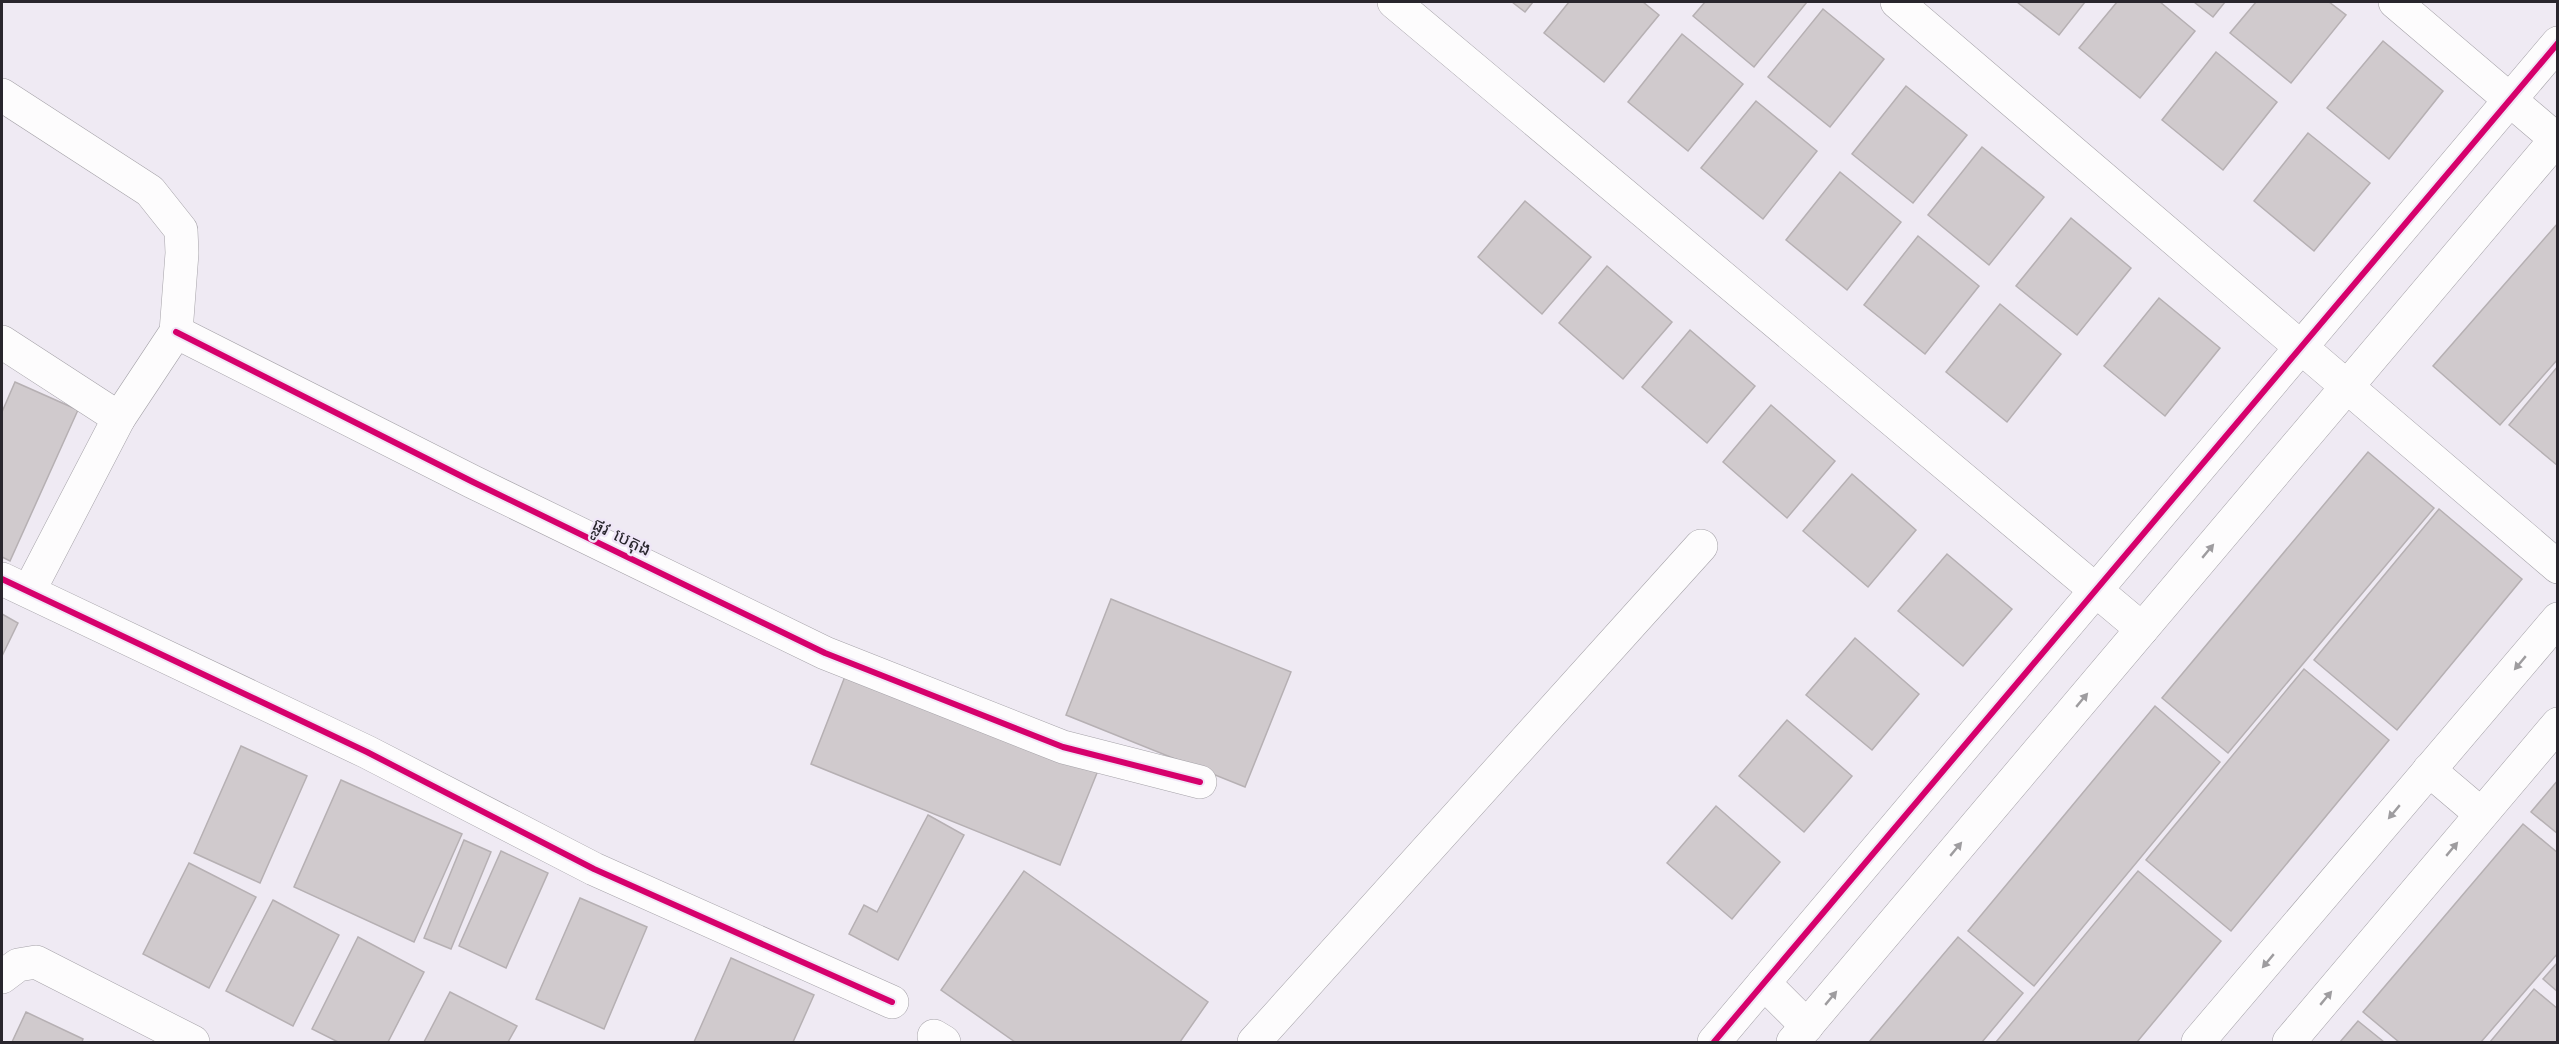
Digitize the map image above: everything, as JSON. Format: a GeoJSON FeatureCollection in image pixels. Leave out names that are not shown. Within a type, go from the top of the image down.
{"type":"FeatureCollection","features":[{"type":"Feature","properties":{"kind":"street"},"geometry":{"type":"LineString","coordinates":[[1394,2],[2142,629]]}},
{"type":"Feature","properties":{"kind":"street"},"geometry":{"type":"LineString","coordinates":[[1896,2],[2302,346],[2558,567]]}},
{"type":"Feature","properties":{"kind":"street"},"geometry":{"type":"LineString","coordinates":[[1764,983],[1800,1034],[2557,138],[2395,2]]}},
{"type":"Feature","properties":{"kind":"street"},"geometry":{"type":"LineString","coordinates":[[1714,1042],[2558,43]]}},
{"type":"Feature","properties":{"kind":"street"},"geometry":{"type":"LineString","coordinates":[[2,95],[150,191],[181,230],[182,253],[176,332],[119,418],[15,585],[367,752],[594,868],[892,1002]]}},
{"type":"Feature","properties":{"kind":"street","name":"ផ្លូវ បេតុង"},"geometry":{"type":"LineString","coordinates":[[176,332],[473,482],[825,652],[1063,747],[1200,782]]}},
{"type":"Feature","properties":{"kind":"street"},"geometry":{"type":"LineString","coordinates":[[2,342],[119,418]]}},
{"type":"Feature","properties":{"kind":"street"},"geometry":{"type":"LineString","coordinates":[[1254,1042],[1701,546]]}},
{"type":"Feature","properties":{"kind":"street"},"geometry":{"type":"LineString","coordinates":[[2198,1042],[2558,619]]}},
{"type":"Feature","properties":{"kind":"street"},"geometry":{"type":"LineString","coordinates":[[2289,1042],[2558,724]]}},
{"type":"Feature","properties":{"kind":"street"},"geometry":{"type":"LineString","coordinates":[[2429,770],[2481,814]]}},
{"type":"Feature","properties":{"kind":"street"},"geometry":{"type":"LineString","coordinates":[[2,977],[18,965],[36,962],[193,1042]]}},
{"type":"Feature","properties":{"kind":"building"},"geometry":{"type":"Polygon","coordinates":[[[1512,2],[1533,2],[1525,12],[1512,2]]]}},
{"type":"Feature","properties":{"kind":"building"},"geometry":{"type":"Polygon","coordinates":[[[1569,2],[1643,2],[1659,15],[1604,82],[1544,33],[1569,2]]]}},
{"type":"Feature","properties":{"kind":"building"},"geometry":{"type":"Polygon","coordinates":[[[1705,2],[1807,2],[1754,67],[1693,16],[1705,2]]]}},
{"type":"Feature","properties":{"kind":"building"},"geometry":{"type":"Polygon","coordinates":[[[2017,2],[2085,2],[2059,35],[2017,2]]]}},
{"type":"Feature","properties":{"kind":"building"},"geometry":{"type":"Polygon","coordinates":[[[2117,2],[2160,2],[2195,31],[2140,98],[2079,48],[2117,2]]]}},
{"type":"Feature","properties":{"kind":"building"},"geometry":{"type":"Polygon","coordinates":[[[2194,2],[2225,2],[2213,17],[2194,2]]]}},
{"type":"Feature","properties":{"kind":"building"},"geometry":{"type":"Polygon","coordinates":[[[2256,2],[2329,2],[2346,15],[2291,83],[2230,33],[2256,2]]]}},
{"type":"Feature","properties":{"kind":"building"},"geometry":{"type":"Polygon","coordinates":[[[1823,9],[1884,59],[1830,127],[1768,77],[1823,9]]]}},
{"type":"Feature","properties":{"kind":"building"},"geometry":{"type":"Polygon","coordinates":[[[1682,34],[1743,84],[1688,151],[1628,102],[1682,34]]]}},
{"type":"Feature","properties":{"kind":"building"},"geometry":{"type":"Polygon","coordinates":[[[2383,41],[2443,91],[2389,159],[2327,108],[2383,41]]]}},
{"type":"Feature","properties":{"kind":"building"},"geometry":{"type":"Polygon","coordinates":[[[2216,52],[2277,102],[2223,170],[2162,120],[2216,52]]]}},
{"type":"Feature","properties":{"kind":"building"},"geometry":{"type":"Polygon","coordinates":[[[1906,86],[1967,135],[1913,203],[1852,154],[1906,86]]]}},
{"type":"Feature","properties":{"kind":"building"},"geometry":{"type":"Polygon","coordinates":[[[1756,101],[1817,151],[1763,219],[1701,168],[1756,101]]]}},
{"type":"Feature","properties":{"kind":"building"},"geometry":{"type":"Polygon","coordinates":[[[2308,133],[2370,183],[2314,251],[2254,201],[2308,133]]]}},
{"type":"Feature","properties":{"kind":"building"},"geometry":{"type":"Polygon","coordinates":[[[1982,147],[2044,197],[1989,265],[1928,215],[1982,147]]]}},
{"type":"Feature","properties":{"kind":"building"},"geometry":{"type":"Polygon","coordinates":[[[1840,172],[1901,222],[1847,290],[1786,240],[1840,172]]]}},
{"type":"Feature","properties":{"kind":"building"},"geometry":{"type":"Polygon","coordinates":[[[1525,201],[1591,257],[1542,314],[1478,257],[1525,201]]]}},
{"type":"Feature","properties":{"kind":"building"},"geometry":{"type":"Polygon","coordinates":[[[2071,218],[2131,268],[2077,335],[2016,286],[2071,218]]]}},
{"type":"Feature","properties":{"kind":"building"},"geometry":{"type":"Polygon","coordinates":[[[2558,223],[2558,359],[2500,425],[2433,366],[2558,223]]]}},
{"type":"Feature","properties":{"kind":"building"},"geometry":{"type":"Polygon","coordinates":[[[1918,236],[1979,286],[1925,354],[1864,305],[1918,236]]]}},
{"type":"Feature","properties":{"kind":"building"},"geometry":{"type":"Polygon","coordinates":[[[1607,266],[1672,322],[1623,379],[1559,323],[1607,266]]]}},
{"type":"Feature","properties":{"kind":"building"},"geometry":{"type":"Polygon","coordinates":[[[2159,298],[2220,348],[2165,416],[2104,366],[2159,298]]]}},
{"type":"Feature","properties":{"kind":"building"},"geometry":{"type":"Polygon","coordinates":[[[2000,304],[2061,354],[2007,422],[1946,372],[2000,304]]]}},
{"type":"Feature","properties":{"kind":"building"},"geometry":{"type":"Polygon","coordinates":[[[1690,330],[1755,386],[1707,443],[1642,387],[1690,330]]]}},
{"type":"Feature","properties":{"kind":"building"},"geometry":{"type":"Polygon","coordinates":[[[2558,366],[2558,466],[2509,425],[2558,366]]]}},
{"type":"Feature","properties":{"kind":"building"},"geometry":{"type":"Polygon","coordinates":[[[15,382],[78,410],[10,561],[2,557],[2,412],[15,382]]]}},
{"type":"Feature","properties":{"kind":"building"},"geometry":{"type":"Polygon","coordinates":[[[1771,405],[1835,461],[1787,518],[1723,462],[1771,405]]]}},
{"type":"Feature","properties":{"kind":"building"},"geometry":{"type":"Polygon","coordinates":[[[2368,452],[2434,508],[2228,753],[2162,698],[2368,452]]]}},
{"type":"Feature","properties":{"kind":"building"},"geometry":{"type":"Polygon","coordinates":[[[1852,474],[1916,530],[1868,587],[1803,531],[1852,474]]]}},
{"type":"Feature","properties":{"kind":"building"},"geometry":{"type":"Polygon","coordinates":[[[2439,509],[2522,579],[2397,730],[2314,660],[2439,509]]]}},
{"type":"Feature","properties":{"kind":"building"},"geometry":{"type":"Polygon","coordinates":[[[1947,554],[2012,609],[1963,666],[1898,611],[1947,554]]]}},
{"type":"Feature","properties":{"kind":"building"},"geometry":{"type":"Polygon","coordinates":[[[1111,599],[1291,672],[1245,787],[1066,715],[1111,599]]]}},
{"type":"Feature","properties":{"kind":"building"},"geometry":{"type":"Polygon","coordinates":[[[2,614],[18,623],[2,656],[2,614]]]}},
{"type":"Feature","properties":{"kind":"building"},"geometry":{"type":"Polygon","coordinates":[[[1855,638],[1919,694],[1872,750],[1806,695],[1855,638]]]}},
{"type":"Feature","properties":{"kind":"building"},"geometry":{"type":"Polygon","coordinates":[[[849,666],[1099,768],[1060,865],[811,764],[849,666]]]}},
{"type":"Feature","properties":{"kind":"building"},"geometry":{"type":"Polygon","coordinates":[[[2304,669],[2389,740],[2231,931],[2146,860],[2304,669]]]}},
{"type":"Feature","properties":{"kind":"building"},"geometry":{"type":"Polygon","coordinates":[[[2155,706],[2220,762],[2034,986],[1968,931],[2155,706]]]}},
{"type":"Feature","properties":{"kind":"building"},"geometry":{"type":"Polygon","coordinates":[[[1787,720],[1852,776],[1804,832],[1739,776],[1787,720]]]}},
{"type":"Feature","properties":{"kind":"building"},"geometry":{"type":"Polygon","coordinates":[[[241,746],[307,776],[260,883],[194,853],[241,746]]]}},
{"type":"Feature","properties":{"kind":"building"},"geometry":{"type":"Polygon","coordinates":[[[341,780],[462,834],[414,942],[294,887],[341,780]]]}},
{"type":"Feature","properties":{"kind":"building"},"geometry":{"type":"Polygon","coordinates":[[[2558,780],[2558,834],[2531,812],[2558,780]]]}},
{"type":"Feature","properties":{"kind":"building"},"geometry":{"type":"Polygon","coordinates":[[[1716,806],[1780,862],[1732,919],[1667,863],[1716,806]]]}},
{"type":"Feature","properties":{"kind":"building"},"geometry":{"type":"Polygon","coordinates":[[[928,815],[964,835],[898,960],[849,934],[864,905],[877,912],[928,815]]]}},
{"type":"Feature","properties":{"kind":"building"},"geometry":{"type":"Polygon","coordinates":[[[2523,824],[2558,853],[2558,953],[2481,1042],[2399,1042],[2363,1012],[2523,824]]]}},
{"type":"Feature","properties":{"kind":"building"},"geometry":{"type":"Polygon","coordinates":[[[464,840],[491,852],[451,949],[424,938],[464,840]]]}},
{"type":"Feature","properties":{"kind":"building"},"geometry":{"type":"Polygon","coordinates":[[[501,851],[548,873],[506,968],[459,946],[501,851]]]}},
{"type":"Feature","properties":{"kind":"building"},"geometry":{"type":"Polygon","coordinates":[[[189,863],[256,897],[209,988],[143,954],[189,863]]]}},
{"type":"Feature","properties":{"kind":"building"},"geometry":{"type":"Polygon","coordinates":[[[1024,871],[1208,1002],[1180,1042],[1015,1042],[941,990],[1024,871]]]}},
{"type":"Feature","properties":{"kind":"building"},"geometry":{"type":"Polygon","coordinates":[[[2138,871],[2221,941],[2137,1042],[1996,1042],[2138,871]]]}},
{"type":"Feature","properties":{"kind":"building"},"geometry":{"type":"Polygon","coordinates":[[[580,898],[647,927],[604,1029],[536,999],[580,898]]]}},
{"type":"Feature","properties":{"kind":"building"},"geometry":{"type":"Polygon","coordinates":[[[273,900],[339,935],[293,1026],[226,991],[273,900]]]}},
{"type":"Feature","properties":{"kind":"building"},"geometry":{"type":"Polygon","coordinates":[[[358,937],[424,972],[388,1042],[338,1042],[312,1029],[358,937]]]}},
{"type":"Feature","properties":{"kind":"building"},"geometry":{"type":"Polygon","coordinates":[[[1958,937],[2023,993],[1982,1042],[1869,1042],[1958,937]]]}},
{"type":"Feature","properties":{"kind":"building"},"geometry":{"type":"Polygon","coordinates":[[[731,958],[814,995],[793,1042],[694,1042],[731,958]]]}},
{"type":"Feature","properties":{"kind":"building"},"geometry":{"type":"Polygon","coordinates":[[[2558,962],[2558,992],[2543,979],[2558,962]]]}},
{"type":"Feature","properties":{"kind":"building"},"geometry":{"type":"Polygon","coordinates":[[[2534,989],[2558,1009],[2558,1042],[2490,1042],[2534,989]]]}},
{"type":"Feature","properties":{"kind":"building"},"geometry":{"type":"Polygon","coordinates":[[[450,992],[517,1026],[508,1042],[424,1042],[450,992]]]}},
{"type":"Feature","properties":{"kind":"building"},"geometry":{"type":"Polygon","coordinates":[[[26,1012],[83,1039],[82,1042],[12,1042],[26,1012]]]}},
{"type":"Feature","properties":{"kind":"building"},"geometry":{"type":"Polygon","coordinates":[[[2358,1021],[2384,1042],[2340,1042],[2358,1021]]]}},
{"type":"Feature","properties":{"kind":"cycle path"},"geometry":{"type":"LineString","coordinates":[[1714,1042],[2558,43]]}},
{"type":"Feature","properties":{"kind":"cycle path"},"geometry":{"type":"LineString","coordinates":[[176,332],[473,482],[825,653],[1063,747],[1200,782]]}},
{"type":"Feature","properties":{"kind":"cycle path"},"geometry":{"type":"LineString","coordinates":[[2,579],[367,752],[594,869],[892,1002]]}}]}
